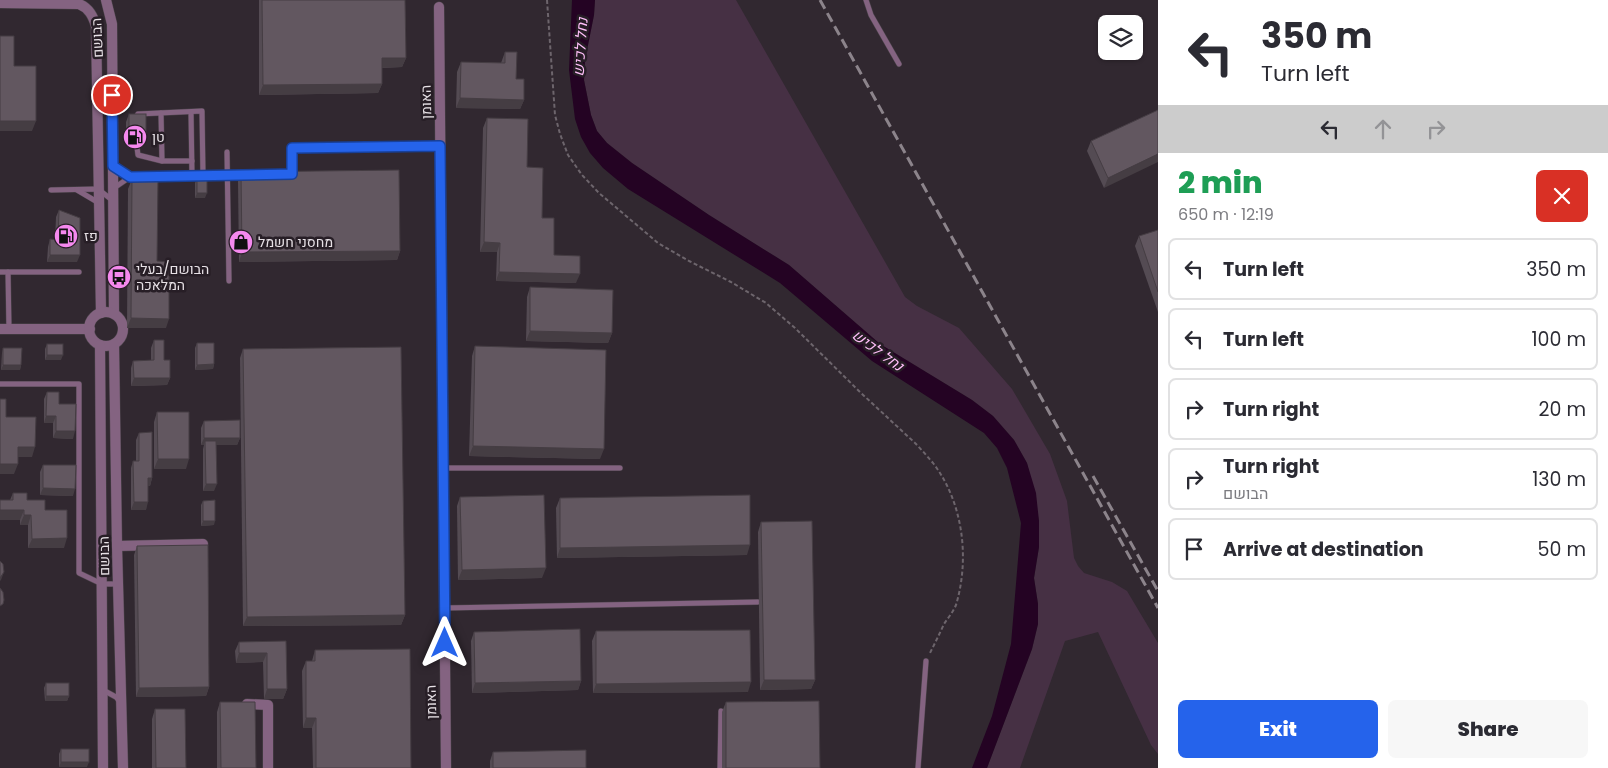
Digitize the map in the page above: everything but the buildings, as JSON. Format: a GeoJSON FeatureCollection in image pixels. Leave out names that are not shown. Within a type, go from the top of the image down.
{"type":"FeatureCollection","features":[{"type":"Feature","properties":{"kind":"street","name":"הבושם"},"geometry":{"type":"LineString","coordinates":[[106,0],[112,24],[114,314]]}},
{"type":"Feature","properties":{"kind":"street","name":"הבושם"},"geometry":{"type":"LineString","coordinates":[[0,4],[79,4],[85,6],[94,18],[96,26],[101,314]]}},
{"type":"Feature","properties":{"kind":"street","name":"האומן"},"geometry":{"type":"LineString","coordinates":[[439,7],[446,768]]}},
{"type":"Feature","properties":{"kind":"street"},"geometry":{"type":"LineString","coordinates":[[108,312],[114,314],[122,323],[121,338],[109,346],[100,345],[92,338],[90,329],[93,319],[108,312]]}},
{"type":"Feature","properties":{"kind":"street"},"geometry":{"type":"LineString","coordinates":[[4,329],[90,329]]}},
{"type":"Feature","properties":{"kind":"street","name":"הבושם"},"geometry":{"type":"LineString","coordinates":[[114,344],[123,768]]}},
{"type":"Feature","properties":{"kind":"street","name":"הבושם"},"geometry":{"type":"LineString","coordinates":[[100,345],[103,768]]}},
{"type":"Feature","properties":{"kind":"street"},"geometry":{"type":"LineString","coordinates":[[117,546],[203,544]]}},
{"type":"Feature","properties":{"kind":"street"},"geometry":{"type":"LineString","coordinates":[[247,704],[268,705],[268,768]]}},
{"type":"Feature","properties":{"kind":"lane"},"geometry":{"type":"LineString","coordinates":[[866,0],[871,14],[899,64]]}},
{"type":"Feature","properties":{"kind":"lane"},"geometry":{"type":"LineString","coordinates":[[133,123],[138,114],[202,111],[203,176]]}},
{"type":"Feature","properties":{"kind":"lane"},"geometry":{"type":"LineString","coordinates":[[190,112],[192,176]]}},
{"type":"Feature","properties":{"kind":"lane"},"geometry":{"type":"LineString","coordinates":[[161,113],[162,160]]}},
{"type":"Feature","properties":{"kind":"lane"},"geometry":{"type":"LineString","coordinates":[[134,131],[138,155],[162,160],[192,161]]}},
{"type":"Feature","properties":{"kind":"lane"},"geometry":{"type":"LineString","coordinates":[[283,174],[292,174],[292,148],[440,146]]}},
{"type":"Feature","properties":{"kind":"lane"},"geometry":{"type":"LineString","coordinates":[[227,152],[229,281]]}},
{"type":"Feature","properties":{"kind":"lane"},"geometry":{"type":"LineString","coordinates":[[113,166],[130,177],[255,175]]}},
{"type":"Feature","properties":{"kind":"lane"},"geometry":{"type":"LineString","coordinates":[[113,189],[130,177]]}},
{"type":"Feature","properties":{"kind":"lane"},"geometry":{"type":"LineString","coordinates":[[74,189],[99,203]]}},
{"type":"Feature","properties":{"kind":"lane"},"geometry":{"type":"LineString","coordinates":[[51,190],[98,189],[114,202]]}},
{"type":"Feature","properties":{"kind":"lane"},"geometry":{"type":"LineString","coordinates":[[0,272],[79,272]]}},
{"type":"Feature","properties":{"kind":"lane"},"geometry":{"type":"LineString","coordinates":[[4,329],[8,272]]}},
{"type":"Feature","properties":{"kind":"lane"},"geometry":{"type":"LineString","coordinates":[[0,384],[79,384],[79,574],[102,584],[118,584]]}},
{"type":"Feature","properties":{"kind":"lane"},"geometry":{"type":"LineString","coordinates":[[443,468],[620,468]]}},
{"type":"Feature","properties":{"kind":"lane"},"geometry":{"type":"LineString","coordinates":[[444,608],[758,602]]}},
{"type":"Feature","properties":{"kind":"lane"},"geometry":{"type":"LineString","coordinates":[[918,768],[926,661]]}},
{"type":"Feature","properties":{"kind":"lane"},"geometry":{"type":"LineString","coordinates":[[103,690],[116,697],[122,704]]}},
{"type":"Feature","properties":{"kind":"lane"},"geometry":{"type":"LineString","coordinates":[[720,768],[721,711]]}},
{"type":"Feature","properties":{"kind":"path"},"geometry":{"type":"LineString","coordinates":[[548,0],[555,115],[568,155],[582,175],[599,193],[658,243],[754,295],[780,315],[915,443],[933,462],[944,479],[959,522],[963,563],[962,580],[955,607],[926,661]]}},
{"type":"Feature","properties":{"kind":"shaded area"},"geometry":{"type":"Polygon","coordinates":[[[595,0],[736,0],[905,297],[917,306],[959,328],[1012,389],[1050,454],[1067,501],[1074,558],[1078,566],[1084,573],[1112,582],[1127,591],[1158,643],[1158,754],[1151,745],[1098,632],[1065,641],[1020,768],[987,768],[1032,649],[1038,624],[1038,604],[1034,578],[1039,547],[1039,521],[1027,463],[1014,440],[993,416],[972,400],[880,344],[789,265],[709,215],[632,163],[607,143],[597,131],[591,115],[584,80],[585,60],[595,0]]]}},
{"type":"Feature","properties":{"kind":"water","name":"נחל לכיש"},"geometry":{"type":"Polygon","coordinates":[[[572,0],[595,0],[585,60],[584,80],[591,115],[597,131],[607,143],[632,163],[709,215],[789,265],[880,344],[972,400],[993,416],[1014,440],[1027,463],[1036,493],[1039,521],[1039,547],[1034,578],[1038,604],[1038,624],[1032,649],[987,768],[972,768],[992,716],[1011,644],[1021,523],[1007,468],[997,448],[984,433],[872,361],[780,283],[628,189],[603,168],[590,153],[581,137],[575,119],[569,70],[572,0]]]}},
{"type":"Feature","properties":{"kind":"railway"},"geometry":{"type":"LineString","coordinates":[[820,0],[1158,608]]}},
{"type":"Feature","properties":{"kind":"railway"},"geometry":{"type":"LineString","coordinates":[[1093,476],[1158,591]]}},
{"type":"Feature","properties":{"kind":"place","name":"טן"},"geometry":{"type":"Point","coordinates":[135,137]}},
{"type":"Feature","properties":{"kind":"place","name":"פז"},"geometry":{"type":"Point","coordinates":[66,236]}},
{"type":"Feature","properties":{"kind":"place","name":"מחסני חשמל"},"geometry":{"type":"Point","coordinates":[241,242]}},
{"type":"Feature","properties":{"kind":"place","name":"הבושם/בעלי המלאכה"},"geometry":{"type":"Point","coordinates":[119,277]}},
{"type":"Feature","properties":{"kind":"route"},"geometry":{"type":"LineString","coordinates":[[112,95],[113,166],[130,177],[292,174],[292,148],[440,146],[445,643]]}}]}
